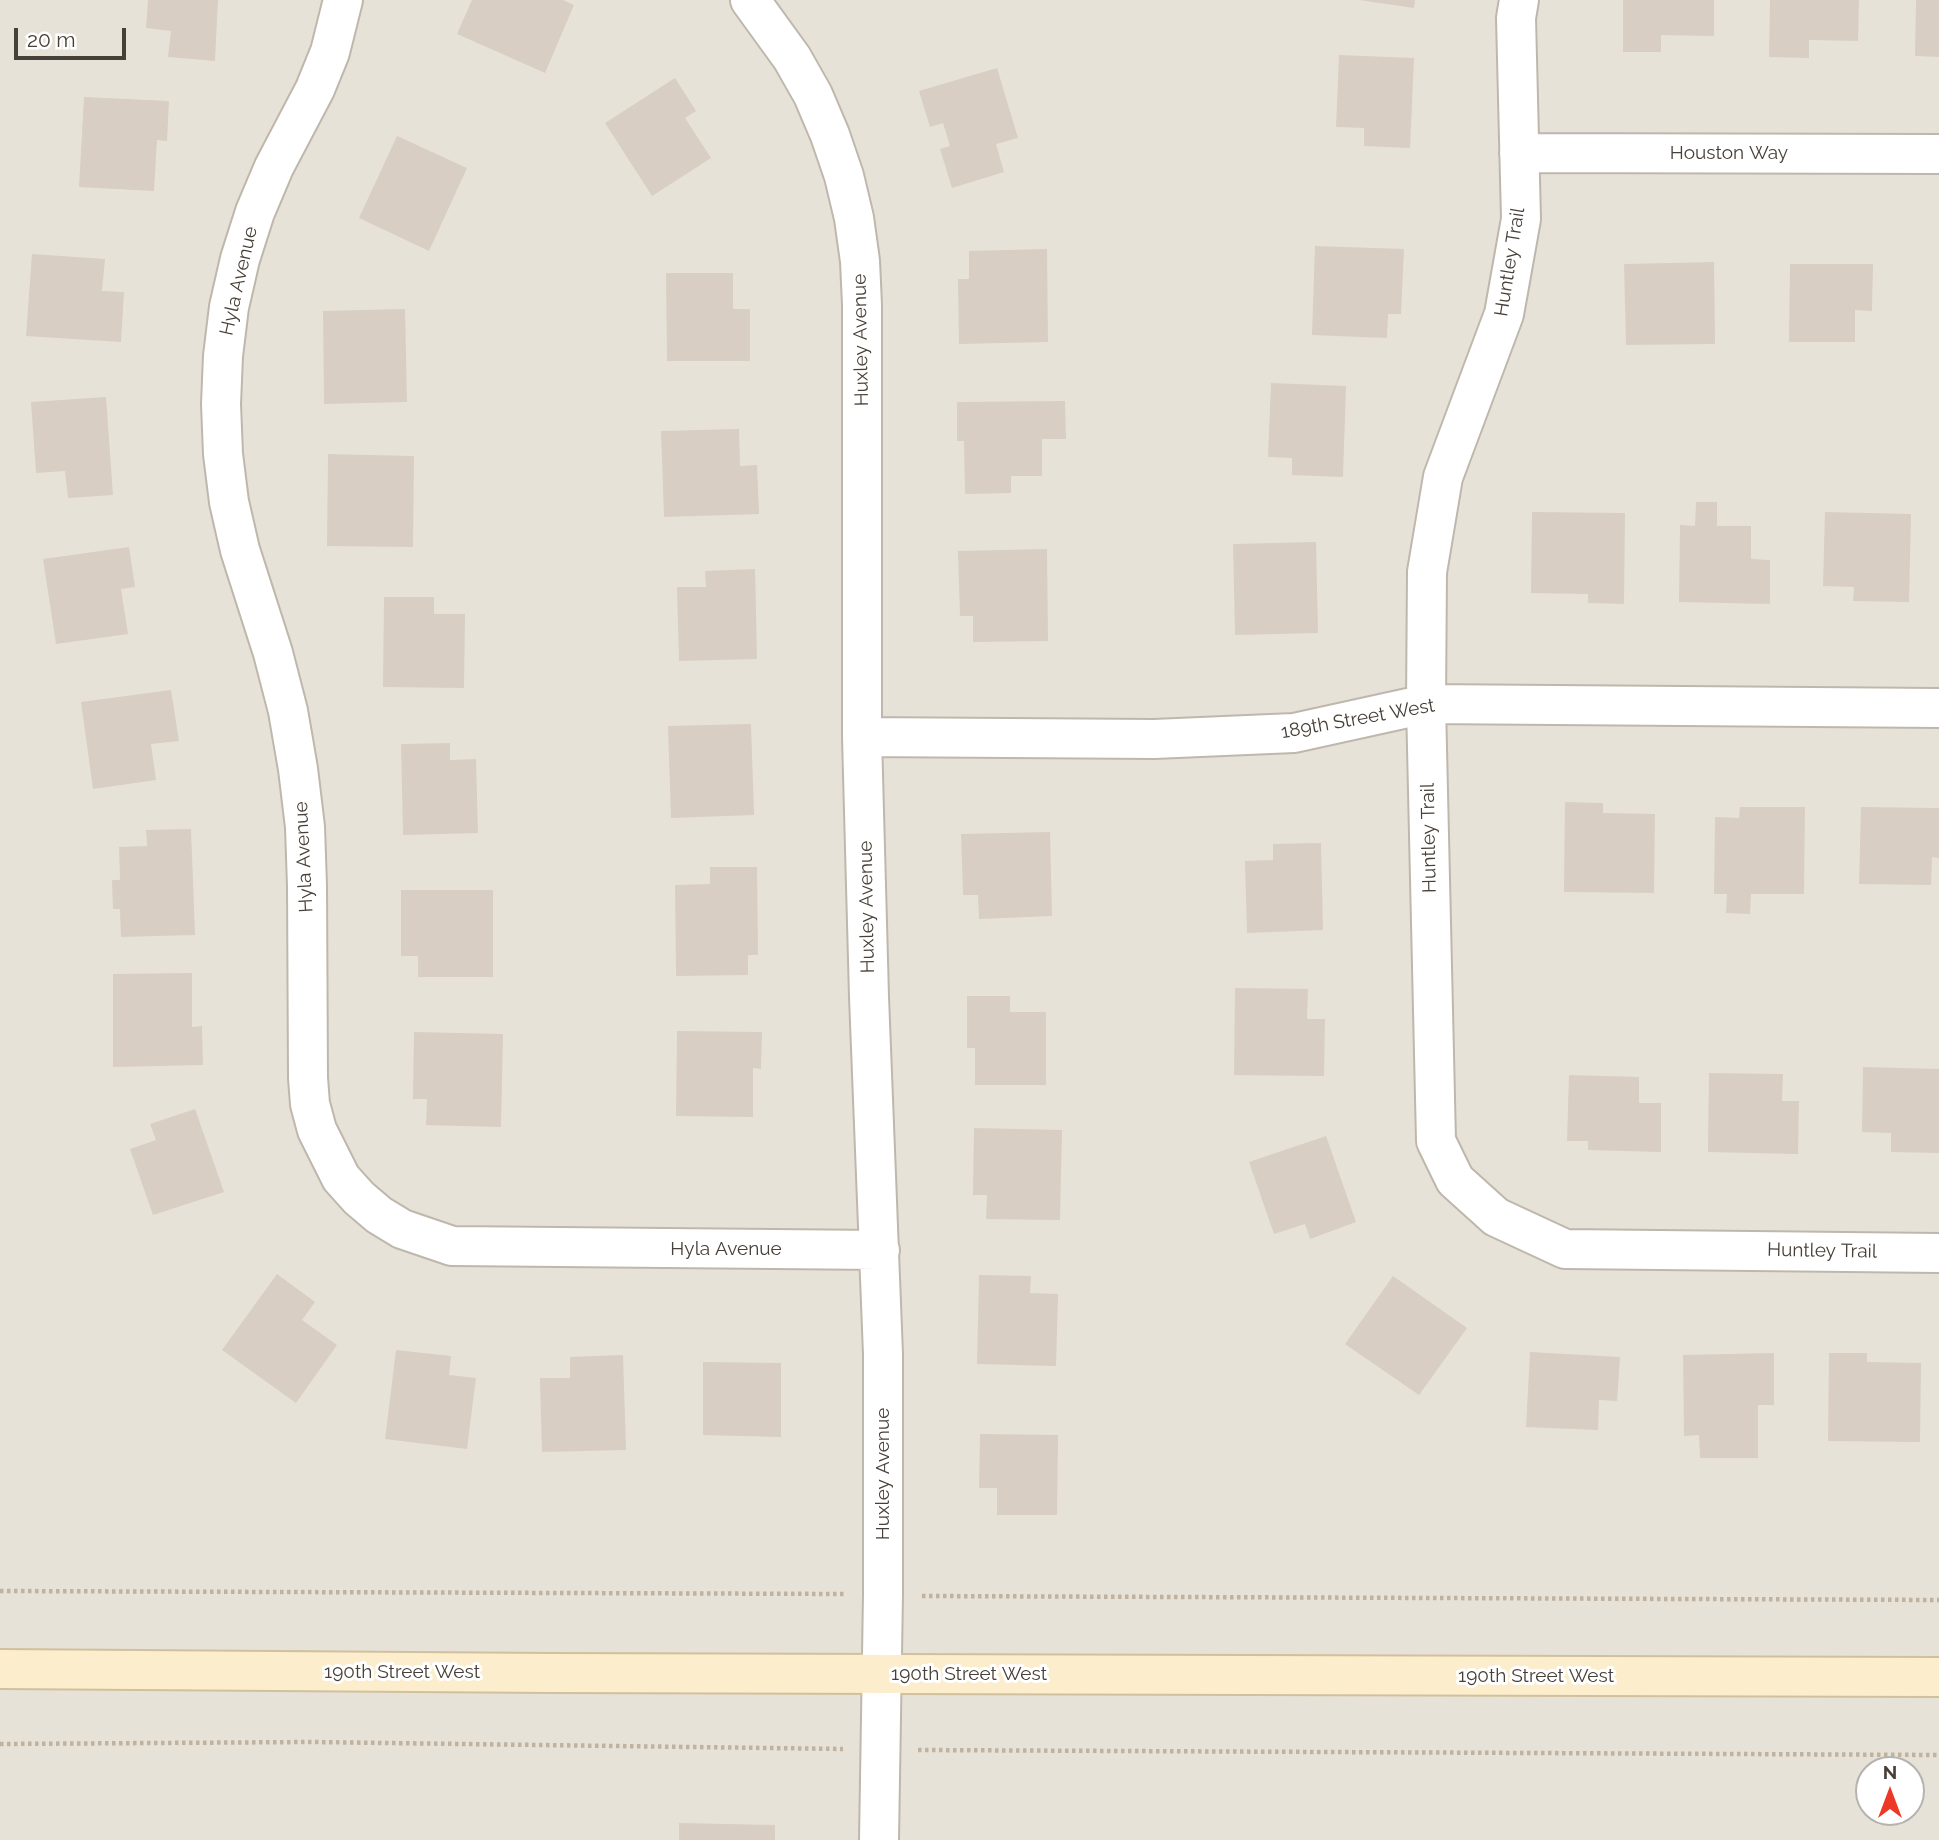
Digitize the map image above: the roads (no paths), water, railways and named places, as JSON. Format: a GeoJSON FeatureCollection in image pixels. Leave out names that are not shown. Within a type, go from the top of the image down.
{"type":"FeatureCollection","features":[{"type":"Feature","properties":{"kind":"street","name":"Hyla Avenue"},"geometry":{"type":"LineString","coordinates":[[343,0],[330,52],[315,89],[274,167],[255,212],[240,259],[229,307],[221,404],[229,502],[240,550],[285,699],[298,769],[305,827],[307,886],[308,1078],[310,1104],[317,1130],[341,1178],[359,1198],[402,1229],[452,1246],[880,1250]]}},
{"type":"Feature","properties":{"kind":"street","name":"Huxley Avenue"},"geometry":{"type":"LineString","coordinates":[[750,0],[792,58],[813,95],[840,166],[860,261],[862,737],[883,1354],[879,1840]]}},
{"type":"Feature","properties":{"kind":"street","name":"Huntley Trail"},"geometry":{"type":"LineString","coordinates":[[1519,0],[1516,18],[1521,219],[1504,314],[1443,477],[1427,572],[1426,704],[1436,1141],[1455,1180],[1496,1217],[1565,1248],[1939,1253]]}},
{"type":"Feature","properties":{"kind":"street","name":"Houston Way"},"geometry":{"type":"LineString","coordinates":[[1519,153],[1939,154]]}},
{"type":"Feature","properties":{"kind":"street","name":"189th Street West"},"geometry":{"type":"LineString","coordinates":[[862,737],[1154,739],[1294,733],[1426,704],[1939,708]]}},
{"type":"Feature","properties":{"kind":"street","name":"190th Street West"},"geometry":{"type":"LineString","coordinates":[[0,1669],[1939,1676]]}}]}
